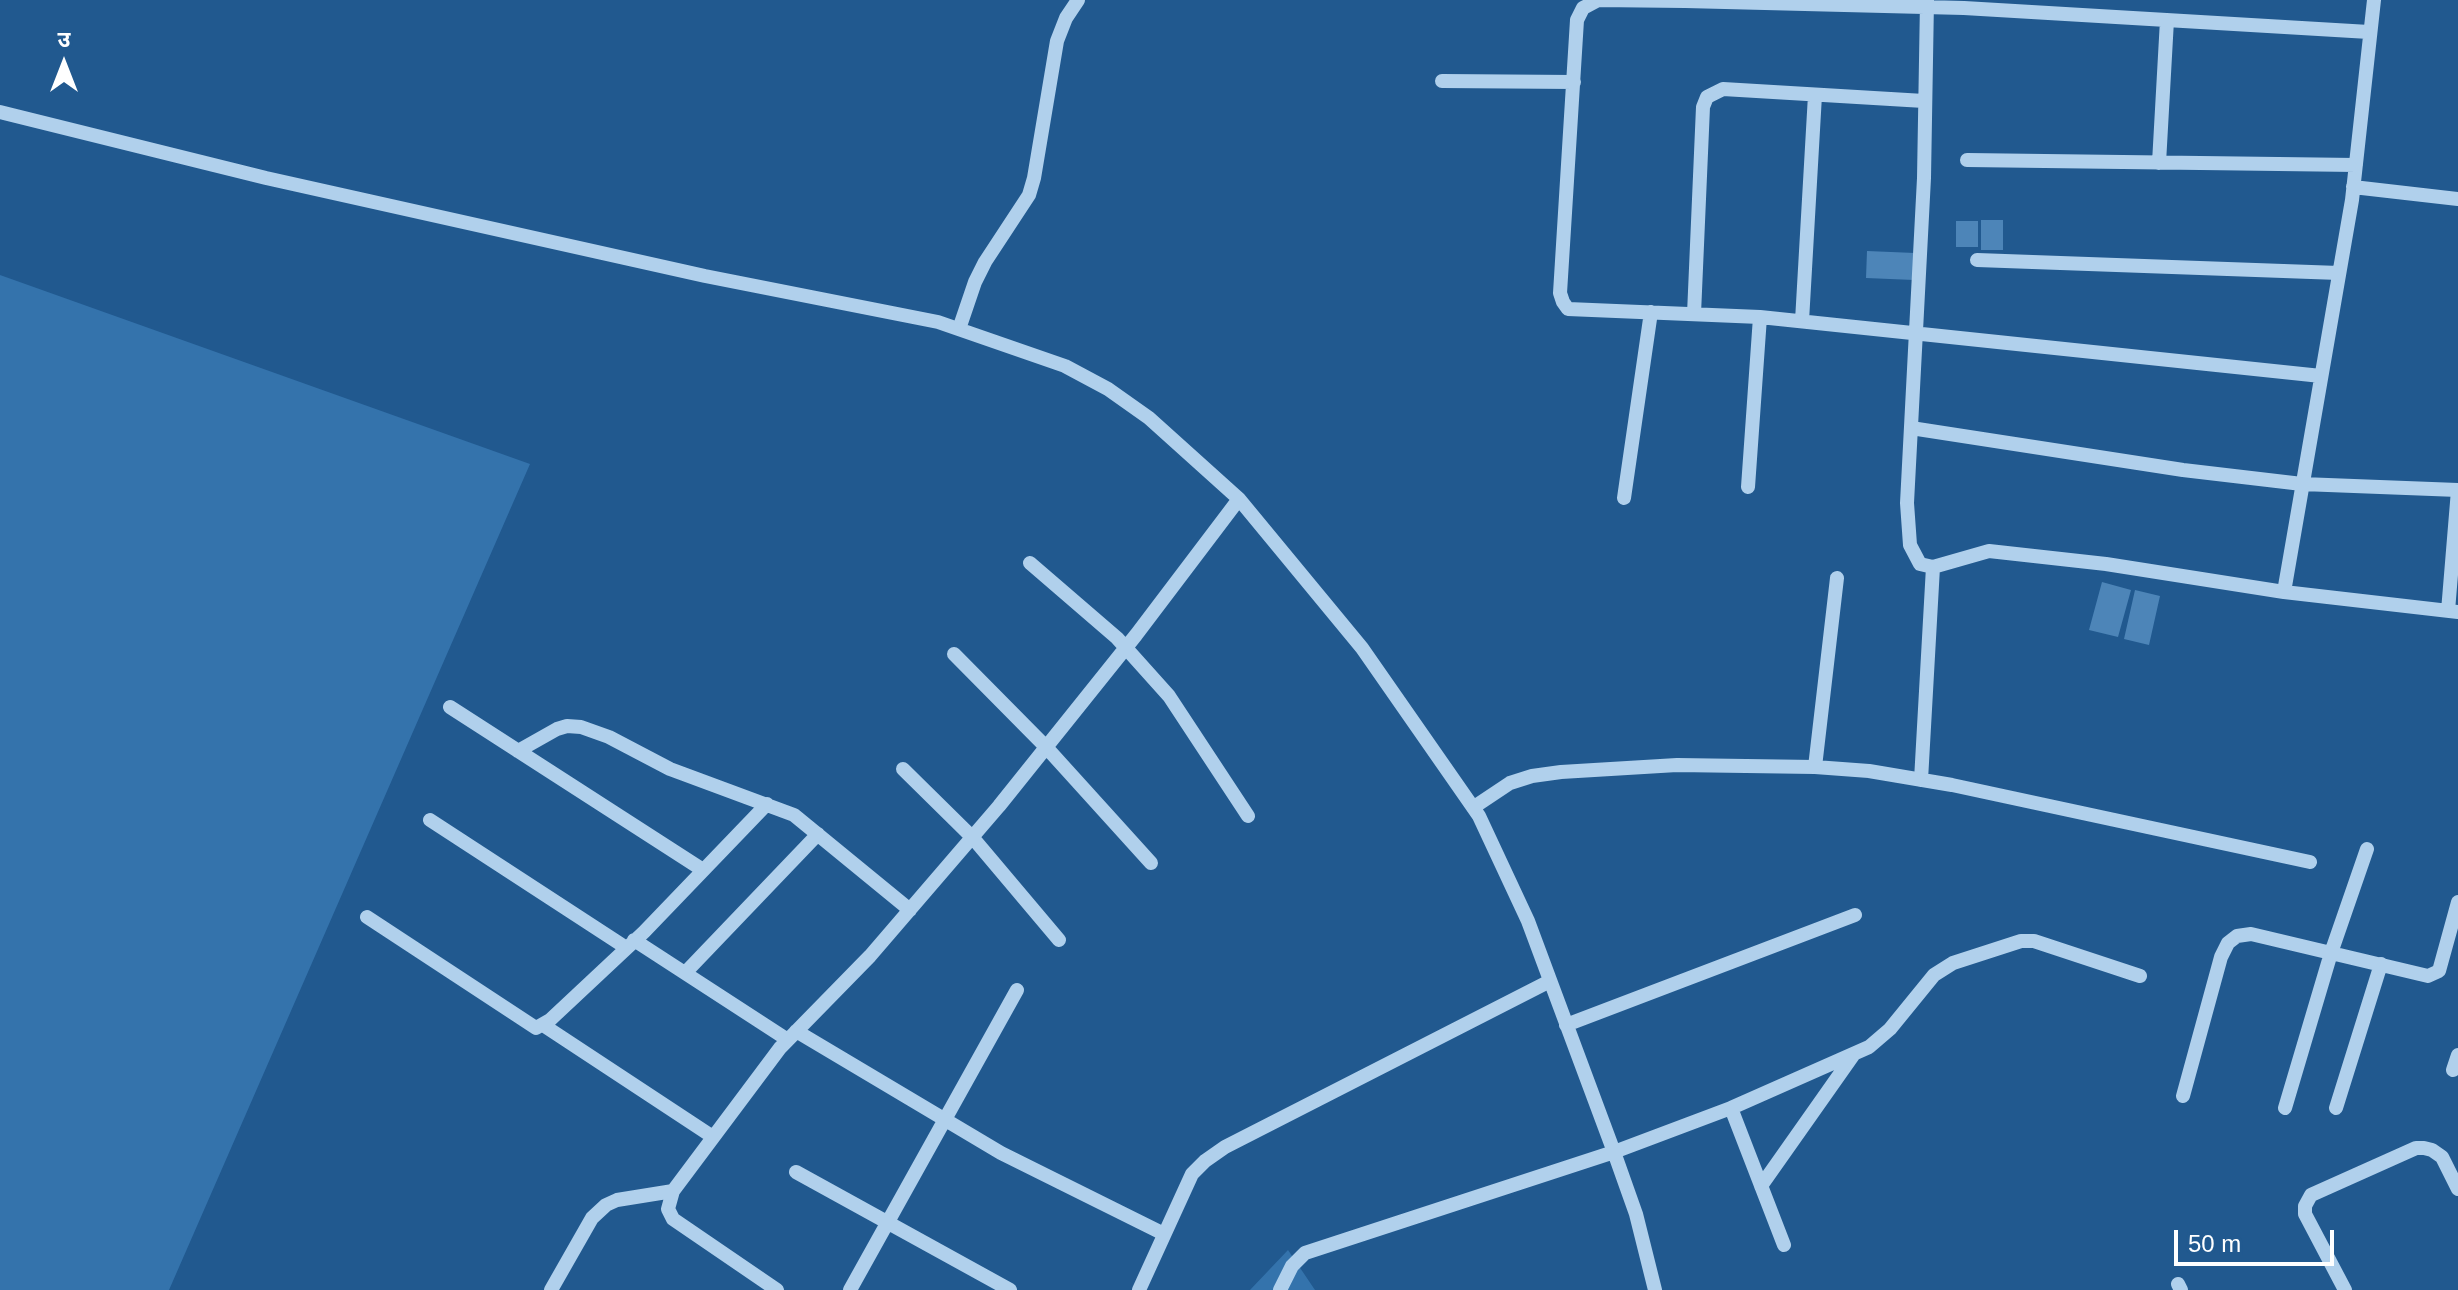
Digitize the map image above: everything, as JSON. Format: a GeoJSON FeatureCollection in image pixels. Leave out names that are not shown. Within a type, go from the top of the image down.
{"type":"FeatureCollection","features":[{"type":"Feature","properties":{"kind":"street"},"geometry":{"type":"LineString","coordinates":[[959,329],[985,262],[1029,195],[1057,41],[1066,18],[1078,0]]}},
{"type":"Feature","properties":{"kind":"street"},"geometry":{"type":"LineString","coordinates":[[2321,376],[1760,317],[1568,309],[1560,293],[1577,20],[1583,8],[1598,0],[1686,0],[1926,4],[2369,32]]}},
{"type":"Feature","properties":{"kind":"street"},"geometry":{"type":"LineString","coordinates":[[2284,592],[2353,187],[2374,0]]}},
{"type":"Feature","properties":{"kind":"street"},"geometry":{"type":"LineString","coordinates":[[1911,428],[2183,470],[2302,484],[2458,490],[2453,611],[2284,592],[2106,564],[1989,551],[1980,551],[1933,567],[1920,564],[1910,545],[1907,503],[1924,178],[1926,4]]}},
{"type":"Feature","properties":{"kind":"street"},"geometry":{"type":"LineString","coordinates":[[2159,163],[2167,20]]}},
{"type":"Feature","properties":{"kind":"street"},"geometry":{"type":"LineString","coordinates":[[1442,81],[1574,82]]}},
{"type":"Feature","properties":{"kind":"street"},"geometry":{"type":"LineString","coordinates":[[1694,314],[1703,107],[1707,97],[1723,89],[1924,101]]}},
{"type":"Feature","properties":{"kind":"street"},"geometry":{"type":"LineString","coordinates":[[1802,321],[1815,95]]}},
{"type":"Feature","properties":{"kind":"street"},"geometry":{"type":"LineString","coordinates":[[0,112],[281,181],[705,276],[938,322],[1065,366],[1108,389],[1149,418],[1239,499],[1362,648],[1474,807],[1528,921],[1636,1214],[1655,1290]]}},
{"type":"Feature","properties":{"kind":"street"},"geometry":{"type":"LineString","coordinates":[[1967,160],[2356,165]]}},
{"type":"Feature","properties":{"kind":"street"},"geometry":{"type":"LineString","coordinates":[[2353,187],[2458,199]]}},
{"type":"Feature","properties":{"kind":"street"},"geometry":{"type":"LineString","coordinates":[[1977,260],[2339,273]]}},
{"type":"Feature","properties":{"kind":"street"},"geometry":{"type":"LineString","coordinates":[[1624,498],[1651,312]]}},
{"type":"Feature","properties":{"kind":"street"},"geometry":{"type":"LineString","coordinates":[[1748,487],[1760,317]]}},
{"type":"Feature","properties":{"kind":"street"},"geometry":{"type":"LineString","coordinates":[[777,1290],[673,1219],[668,1202],[673,1191],[792,1036],[870,956],[973,838],[1126,647],[1239,499]]}},
{"type":"Feature","properties":{"kind":"street"},"geometry":{"type":"LineString","coordinates":[[1030,563],[1126,647],[1169,696],[1248,816]]}},
{"type":"Feature","properties":{"kind":"street"},"geometry":{"type":"LineString","coordinates":[[1921,780],[1933,567]]}},
{"type":"Feature","properties":{"kind":"street"},"geometry":{"type":"LineString","coordinates":[[1815,767],[1837,578]]}},
{"type":"Feature","properties":{"kind":"street"},"geometry":{"type":"LineString","coordinates":[[954,654],[1046,747],[1151,863]]}},
{"type":"Feature","properties":{"kind":"street"},"geometry":{"type":"LineString","coordinates":[[450,707],[703,870]]}},
{"type":"Feature","properties":{"kind":"street"},"geometry":{"type":"LineString","coordinates":[[518,751],[557,729],[581,727],[609,737],[670,769],[794,815],[910,910]]}},
{"type":"Feature","properties":{"kind":"street"},"geometry":{"type":"LineString","coordinates":[[1474,807],[1510,783],[1561,772],[1677,765],[1815,767],[1869,771],[1921,780],[2310,862]]}},
{"type":"Feature","properties":{"kind":"street"},"geometry":{"type":"LineString","coordinates":[[903,769],[973,838],[1059,940]]}},
{"type":"Feature","properties":{"kind":"street"},"geometry":{"type":"LineString","coordinates":[[367,917],[536,1028],[543,1025],[629,943],[767,804]]}},
{"type":"Feature","properties":{"kind":"street"},"geometry":{"type":"LineString","coordinates":[[430,820],[629,943],[792,1036],[1001,1153],[1164,1234]]}},
{"type":"Feature","properties":{"kind":"street"},"geometry":{"type":"LineString","coordinates":[[685,973],[818,834]]}},
{"type":"Feature","properties":{"kind":"street"},"geometry":{"type":"LineString","coordinates":[[2285,1108],[2331,953],[2367,849]]}},
{"type":"Feature","properties":{"kind":"street"},"geometry":{"type":"LineString","coordinates":[[2183,1096],[2221,957],[2228,943],[2237,936],[2251,934],[2428,976],[2439,971],[2458,902]]}},
{"type":"Feature","properties":{"kind":"street"},"geometry":{"type":"LineString","coordinates":[[1566,1025],[1855,915]]}},
{"type":"Feature","properties":{"kind":"street"},"geometry":{"type":"LineString","coordinates":[[1280,1290],[1292,1266],[1305,1253],[1614,1152],[1731,1108],[1869,1047],[1890,1029],[1943,968],[2021,941],[2045,943],[2140,976]]}},
{"type":"Feature","properties":{"kind":"street"},"geometry":{"type":"LineString","coordinates":[[2336,1108],[2381,964]]}},
{"type":"Feature","properties":{"kind":"street"},"geometry":{"type":"LineString","coordinates":[[1139,1290],[1192,1174],[1215,1154],[1550,981]]}},
{"type":"Feature","properties":{"kind":"street"},"geometry":{"type":"LineString","coordinates":[[850,1290],[1017,990]]}},
{"type":"Feature","properties":{"kind":"street"},"geometry":{"type":"LineString","coordinates":[[543,1025],[713,1137]]}},
{"type":"Feature","properties":{"kind":"street"},"geometry":{"type":"LineString","coordinates":[[1761,1186],[1854,1054]]}},
{"type":"Feature","properties":{"kind":"street"},"geometry":{"type":"LineString","coordinates":[[1731,1108],[1784,1245]]}},
{"type":"Feature","properties":{"kind":"street"},"geometry":{"type":"LineString","coordinates":[[2345,1290],[2305,1214],[2305,1206],[2311,1195],[2416,1148],[2432,1150],[2442,1157],[2458,1189]]}},
{"type":"Feature","properties":{"kind":"street"},"geometry":{"type":"LineString","coordinates":[[796,1172],[1010,1290]]}},
{"type":"Feature","properties":{"kind":"street"},"geometry":{"type":"LineString","coordinates":[[551,1290],[592,1218],[606,1205],[617,1200],[673,1191]]}},
{"type":"Feature","properties":{"kind":"shaded area"},"geometry":{"type":"Polygon","coordinates":[[[0,275],[530,464],[169,1290],[0,1290],[0,275]]]}},
{"type":"Feature","properties":{"kind":"shaded area"},"geometry":{"type":"Polygon","coordinates":[[[1288,1250],[1315,1290],[1250,1290],[1288,1250]]]}},
{"type":"Feature","properties":{"kind":"building"},"geometry":{"type":"Polygon","coordinates":[[[1981,220],[2003,220],[2003,250],[1981,250],[1981,220]]]}},
{"type":"Feature","properties":{"kind":"building"},"geometry":{"type":"Polygon","coordinates":[[[1956,221],[1978,221],[1978,247],[1956,247],[1956,221]]]}},
{"type":"Feature","properties":{"kind":"building"},"geometry":{"type":"Polygon","coordinates":[[[1867,251],[1915,253],[1914,280],[1866,278],[1867,251]]]}},
{"type":"Feature","properties":{"kind":"building"},"geometry":{"type":"Polygon","coordinates":[[[2102,582],[2131,590],[2118,637],[2089,630],[2102,582]]]}},
{"type":"Feature","properties":{"kind":"building"},"geometry":{"type":"Polygon","coordinates":[[[2135,590],[2160,596],[2149,645],[2124,639],[2135,590]]]}}]}
